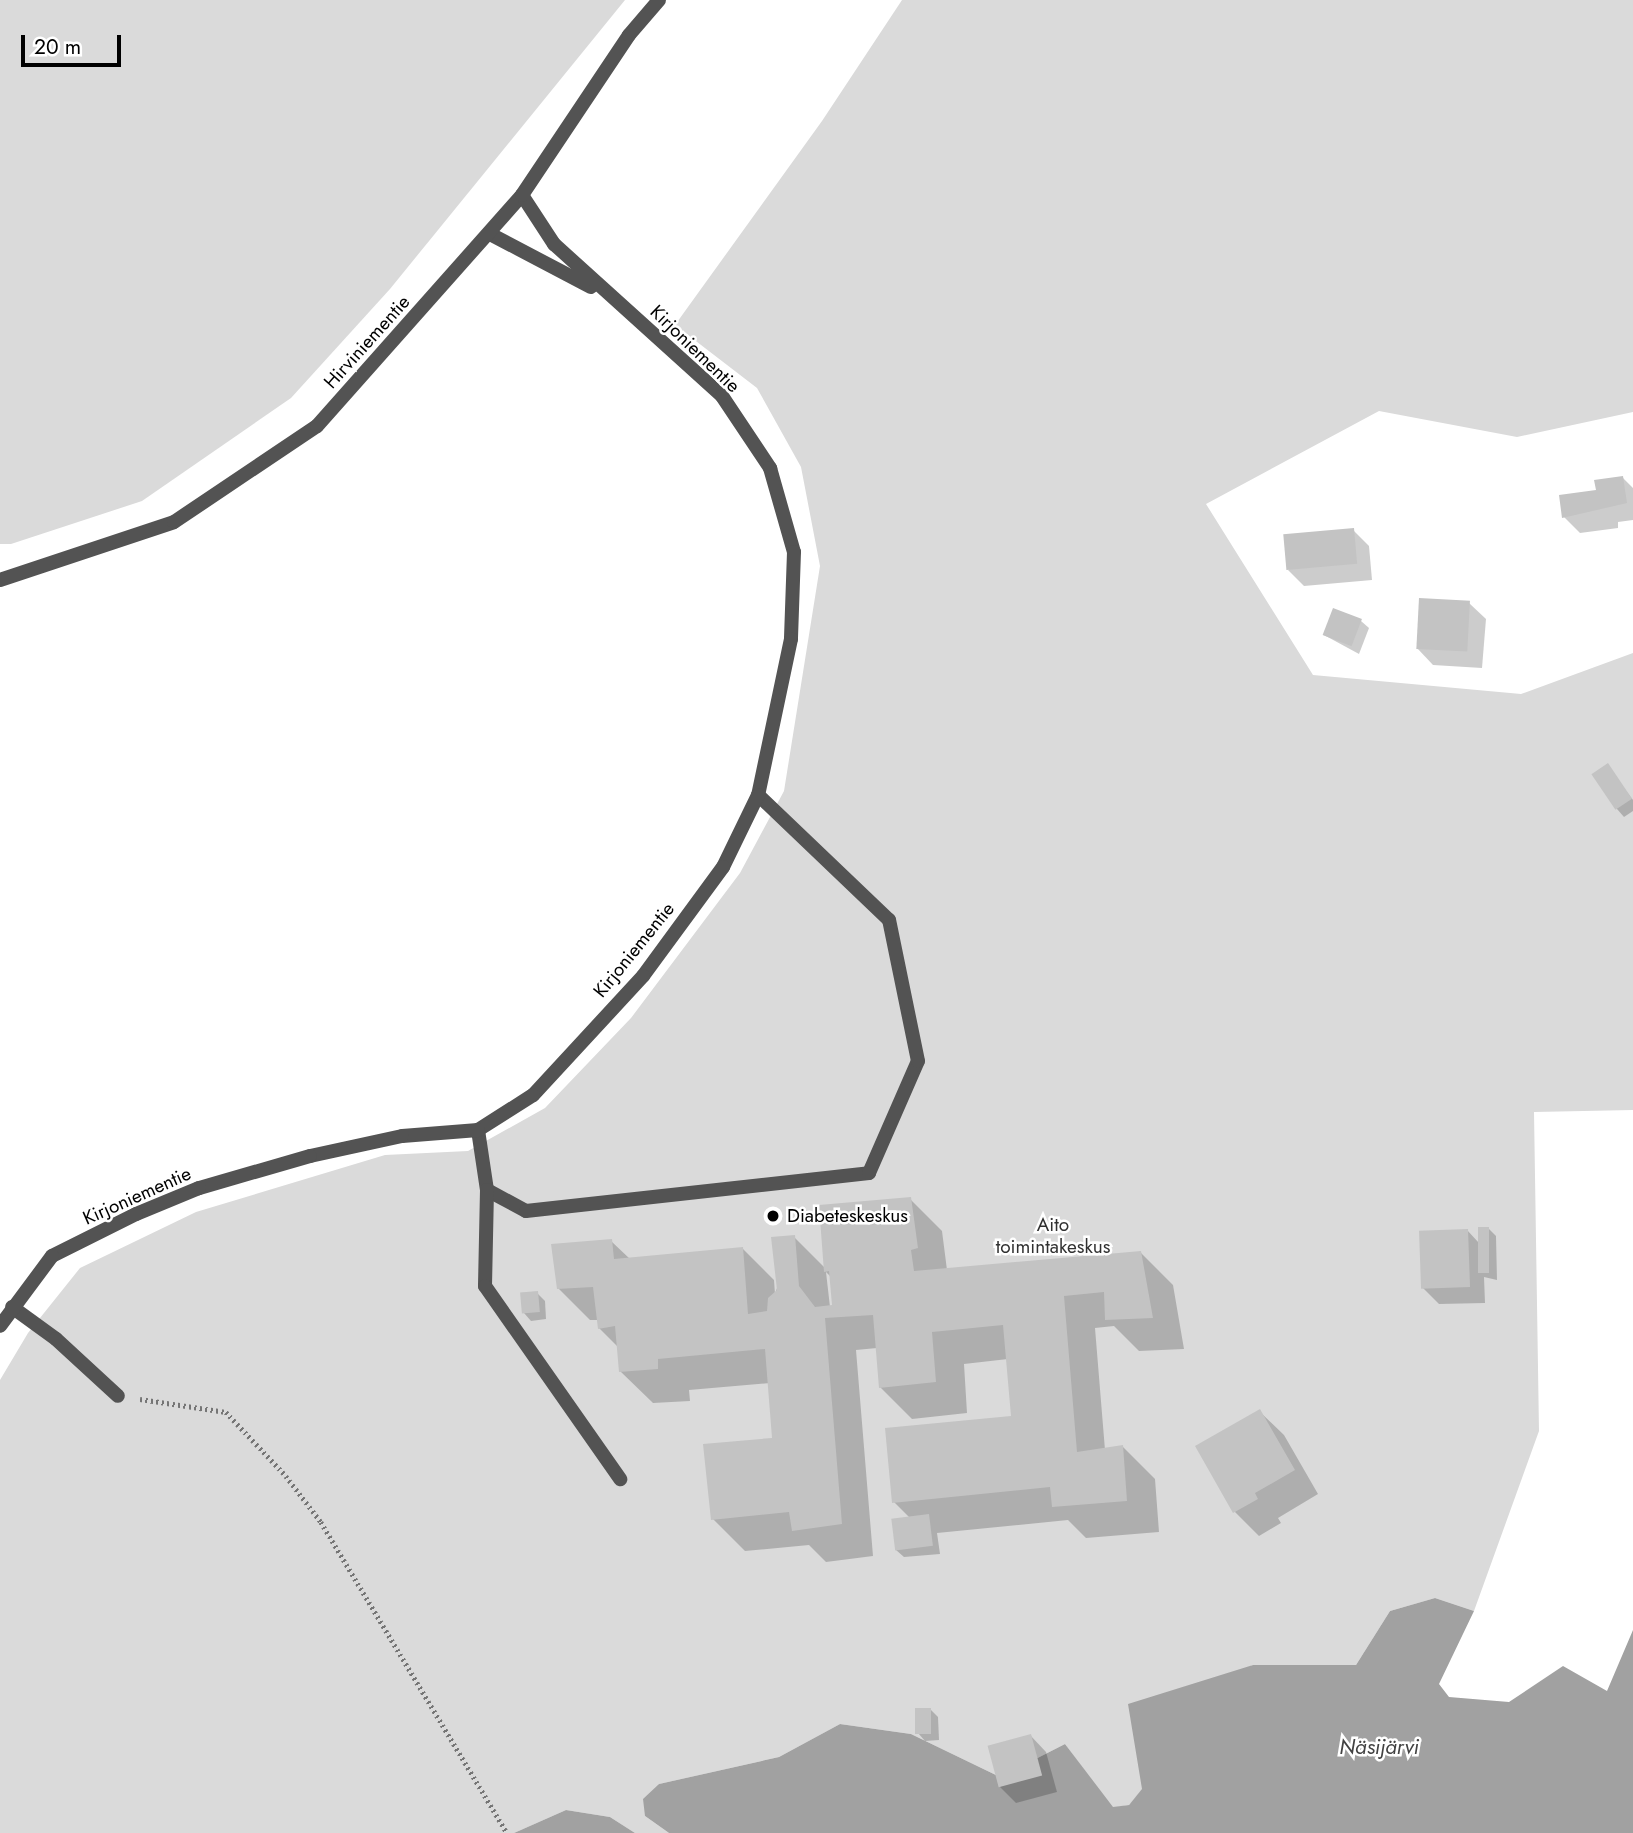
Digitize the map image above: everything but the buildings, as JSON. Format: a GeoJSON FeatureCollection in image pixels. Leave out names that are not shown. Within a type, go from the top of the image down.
{"type":"FeatureCollection","features":[{"type":"Feature","properties":{"kind":"street","name":"Hirviniementie"},"geometry":{"type":"LineString","coordinates":[[0,580],[174,522],[317,426],[522,195],[629,35],[659,0]]}},
{"type":"Feature","properties":{"kind":"street","name":"Kirjoniementie"},"geometry":{"type":"LineString","coordinates":[[0,1325],[52,1256],[200,1188],[310,1156],[402,1136],[478,1130],[533,1095],[643,976],[723,867],[758,795],[791,639],[794,552],[770,468],[722,397],[604,294],[554,244],[522,195]]}},
{"type":"Feature","properties":{"kind":"street","name":"Kirjoniementie"},"geometry":{"type":"LineString","coordinates":[[490,234],[604,294]]}},
{"type":"Feature","properties":{"kind":"street"},"geometry":{"type":"LineString","coordinates":[[487,1190],[526,1211],[869,1173],[918,1061],[889,920],[758,795]]}},
{"type":"Feature","properties":{"kind":"street"},"geometry":{"type":"LineString","coordinates":[[478,1130],[487,1190],[485,1286],[621,1479]]}},
{"type":"Feature","properties":{"kind":"street"},"geometry":{"type":"LineString","coordinates":[[12,1307],[56,1339],[118,1396]]}},
{"type":"Feature","properties":{"kind":"path"},"geometry":{"type":"LineString","coordinates":[[118,1396],[226,1412],[286,1476],[321,1522],[508,1833]]}},
{"type":"Feature","properties":{"kind":"green space"},"geometry":{"type":"Polygon","coordinates":[[[0,0],[625,0],[390,289],[291,398],[142,501],[11,544],[0,544],[0,0]]]}},
{"type":"Feature","properties":{"kind":"green space","name":"Aito toimintakeskus"},"geometry":{"type":"Polygon","coordinates":[[[902,0],[1633,0],[1633,412],[1517,437],[1379,411],[1206,504],[1313,675],[1521,694],[1633,653],[1633,1110],[1534,1112],[1539,1431],[1474,1611],[1435,1598],[1390,1611],[1356,1665],[1252,1665],[1129,1805],[1112,1808],[1065,1744],[1000,1777],[911,1734],[840,1724],[779,1757],[659,1784],[645,1816],[669,1833],[635,1833],[610,1817],[566,1810],[514,1833],[0,1833],[0,1380],[28,1333],[80,1268],[196,1212],[385,1155],[468,1151],[545,1108],[631,1018],[740,873],[784,791],[820,566],[801,467],[757,388],[675,325],[822,121],[902,0]]]}},
{"type":"Feature","properties":{"kind":"water","name":"Näsijärvi"},"geometry":{"type":"Polygon","coordinates":[[[1435,1598],[1474,1611],[1439,1684],[1449,1697],[1509,1702],[1563,1666],[1607,1691],[1633,1630],[1633,1833],[669,1833],[645,1816],[643,1799],[659,1784],[779,1757],[840,1724],[911,1734],[1000,1777],[1065,1744],[1113,1807],[1129,1805],[1142,1789],[1128,1704],[1253,1665],[1356,1665],[1390,1611],[1435,1598]]]}},
{"type":"Feature","properties":{"kind":"water"},"geometry":{"type":"Polygon","coordinates":[[[566,1810],[610,1817],[635,1833],[514,1833],[566,1810]]]}},
{"type":"Feature","properties":{"kind":"place","name":"Diabeteskeskus"},"geometry":{"type":"Point","coordinates":[773,1216]}}]}
